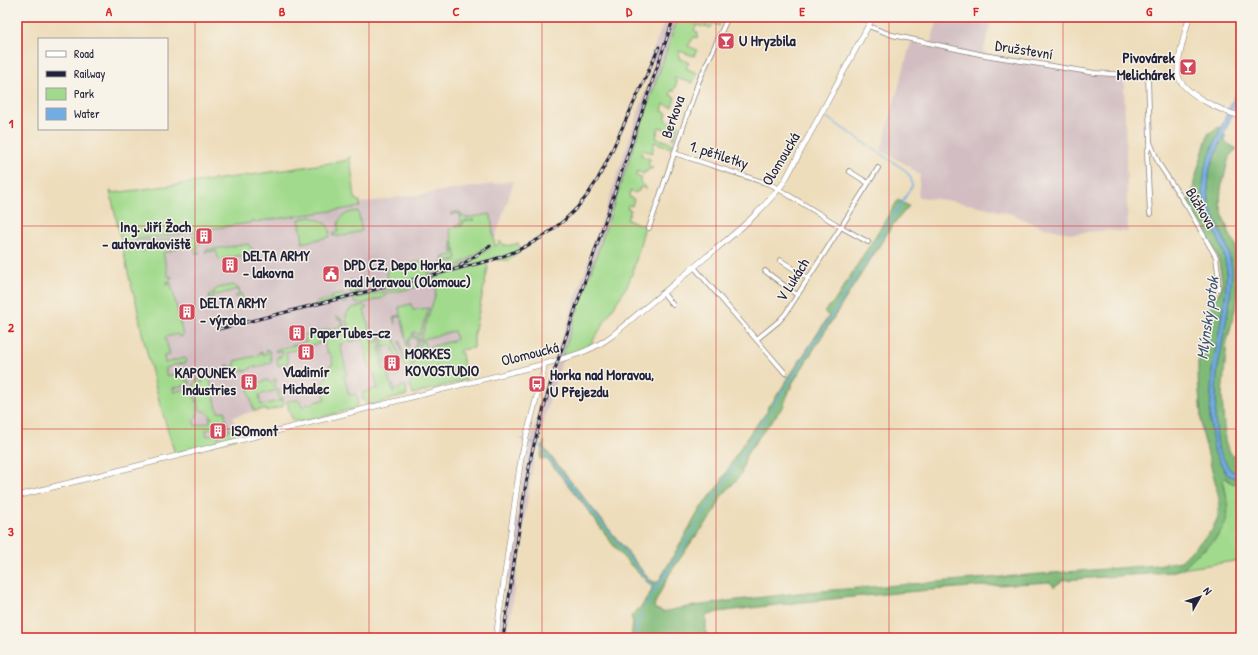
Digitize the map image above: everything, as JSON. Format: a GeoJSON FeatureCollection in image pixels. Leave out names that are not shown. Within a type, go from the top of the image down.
{"type":"FeatureCollection","features":[{"type":"Feature","properties":{"kind":"street","name":"Berkova"},"geometry":{"type":"LineString","coordinates":[[649,228],[698,83],[728,17]]}},
{"type":"Feature","properties":{"kind":"street","name":"Olomoucká"},"geometry":{"type":"LineString","coordinates":[[17,496],[544,364],[594,348],[613,335],[751,220],[766,205],[784,182],[873,17]]}},
{"type":"Feature","properties":{"kind":"street"},"geometry":{"type":"LineString","coordinates":[[1189,17],[1179,60],[1178,75],[1182,83],[1195,95],[1226,111],[1239,115]]}},
{"type":"Feature","properties":{"kind":"street","name":"Družstevní"},"geometry":{"type":"LineString","coordinates":[[868,26],[892,35],[1002,59],[1095,73],[1148,76],[1178,75]]}},
{"type":"Feature","properties":{"kind":"street","name":"Bůžkova"},"geometry":{"type":"LineString","coordinates":[[1148,76],[1150,142],[1147,153],[1150,214]]}},
{"type":"Feature","properties":{"kind":"street","name":"Bůžkova"},"geometry":{"type":"LineString","coordinates":[[1150,142],[1159,164],[1188,208],[1216,257],[1218,289]]}},
{"type":"Feature","properties":{"kind":"street","name":"1. pětiletky"},"geometry":{"type":"LineString","coordinates":[[674,153],[769,184],[779,189]]}},
{"type":"Feature","properties":{"kind":"street","name":"V Lukách"},"geometry":{"type":"LineString","coordinates":[[757,340],[783,316],[878,168]]}},
{"type":"Feature","properties":{"kind":"street"},"geometry":{"type":"LineString","coordinates":[[850,171],[868,183]]}},
{"type":"Feature","properties":{"kind":"street"},"geometry":{"type":"LineString","coordinates":[[779,189],[868,242]]}},
{"type":"Feature","properties":{"kind":"street"},"geometry":{"type":"LineString","coordinates":[[780,260],[808,278]]}},
{"type":"Feature","properties":{"kind":"street"},"geometry":{"type":"LineString","coordinates":[[694,267],[785,373]]}},
{"type":"Feature","properties":{"kind":"street"},"geometry":{"type":"LineString","coordinates":[[765,271],[797,295]]}},
{"type":"Feature","properties":{"kind":"street"},"geometry":{"type":"LineString","coordinates":[[663,293],[673,305]]}},
{"type":"Feature","properties":{"kind":"street"},"geometry":{"type":"LineString","coordinates":[[496,638],[525,440],[543,373],[544,364]]}},
{"type":"Feature","properties":{"kind":"shaded area"},"geometry":{"type":"Polygon","coordinates":[[[666,17],[678,17],[556,379],[535,453],[507,638],[500,638],[521,488],[528,452],[540,407],[655,63],[649,60],[666,17]]]}},
{"type":"Feature","properties":{"kind":"shaded area"},"geometry":{"type":"Polygon","coordinates":[[[939,17],[984,17],[992,20],[983,53],[1090,74],[1124,79],[1128,232],[1107,230],[1072,234],[1038,226],[1015,215],[979,206],[918,197],[920,175],[904,163],[881,151],[911,42],[929,47],[939,17]]]}},
{"type":"Feature","properties":{"kind":"shaded area"},"geometry":{"type":"Polygon","coordinates":[[[514,181],[490,254],[481,257],[451,378],[299,416],[295,401],[262,409],[233,417],[237,432],[175,448],[122,237],[514,181]]]}},
{"type":"Feature","properties":{"kind":"green space"},"geometry":{"type":"Polygon","coordinates":[[[678,17],[712,17],[721,21],[719,26],[713,23],[711,28],[697,25],[694,30],[698,33],[697,38],[694,37],[688,46],[697,50],[694,56],[679,51],[679,58],[689,63],[686,68],[697,73],[693,83],[675,78],[674,80],[677,82],[674,91],[672,90],[670,95],[675,97],[672,107],[664,104],[662,111],[667,113],[665,120],[679,124],[674,139],[672,139],[674,132],[659,127],[656,138],[673,143],[671,148],[654,142],[652,153],[643,150],[641,155],[650,159],[648,166],[653,168],[647,172],[645,171],[644,174],[637,171],[636,176],[642,178],[640,182],[647,189],[640,187],[639,191],[636,193],[630,191],[629,197],[634,199],[632,206],[628,205],[627,208],[631,210],[627,220],[645,226],[628,284],[589,347],[584,350],[562,356],[678,17]]]}},
{"type":"Feature","properties":{"kind":"green space"},"geometry":{"type":"Polygon","coordinates":[[[1221,127],[1205,167],[1204,206],[1223,250],[1227,270],[1225,298],[1212,371],[1210,421],[1214,451],[1227,475],[1241,480],[1241,484],[1232,483],[1226,478],[1223,479],[1228,509],[1225,524],[1221,532],[1182,569],[1173,572],[1063,580],[1054,587],[1050,582],[925,590],[718,612],[706,616],[706,638],[631,638],[633,623],[631,616],[642,606],[652,590],[652,587],[619,553],[581,501],[548,460],[540,459],[544,441],[544,448],[649,579],[658,582],[700,509],[719,485],[753,429],[767,412],[768,406],[772,403],[829,316],[824,312],[836,299],[898,200],[909,206],[892,226],[792,384],[783,407],[746,455],[741,475],[721,497],[713,515],[692,541],[670,573],[654,607],[663,612],[729,601],[807,592],[1157,565],[1181,561],[1212,530],[1218,517],[1219,498],[1202,431],[1198,362],[1206,341],[1211,311],[1211,300],[1220,292],[1222,280],[1218,257],[1187,202],[1190,195],[1193,193],[1194,182],[1208,134],[1221,127]]]}},
{"type":"Feature","properties":{"kind":"green space"},"geometry":{"type":"Polygon","coordinates":[[[1224,135],[1226,136],[1225,142],[1237,149],[1229,157],[1221,189],[1220,203],[1230,235],[1236,245],[1238,277],[1237,302],[1227,342],[1222,396],[1225,442],[1231,454],[1241,463],[1241,475],[1230,471],[1218,449],[1215,420],[1217,372],[1230,299],[1228,249],[1209,205],[1208,186],[1210,168],[1224,135]]]}},
{"type":"Feature","properties":{"kind":"green space"},"geometry":{"type":"Polygon","coordinates":[[[350,157],[355,198],[357,201],[360,201],[360,207],[254,222],[252,220],[250,223],[135,240],[136,248],[138,248],[139,243],[150,241],[141,250],[142,252],[155,241],[186,237],[188,244],[190,244],[191,237],[200,234],[200,244],[197,247],[200,253],[196,254],[193,244],[163,253],[168,276],[172,277],[170,278],[170,281],[166,282],[166,285],[171,283],[183,336],[179,337],[178,334],[165,337],[170,355],[164,356],[165,363],[185,358],[186,363],[173,365],[166,368],[166,376],[183,372],[183,369],[187,368],[189,377],[186,377],[184,380],[190,381],[190,384],[173,388],[174,392],[192,387],[193,397],[195,397],[198,412],[196,418],[193,419],[195,426],[210,422],[209,418],[212,418],[207,412],[200,410],[194,384],[196,380],[200,379],[202,383],[203,378],[209,376],[218,412],[225,411],[226,420],[218,420],[227,421],[229,430],[234,428],[238,435],[236,438],[221,442],[219,434],[229,431],[228,426],[206,430],[207,436],[217,434],[219,443],[175,454],[160,404],[142,333],[110,191],[113,193],[251,175],[343,161],[350,157]]]}},
{"type":"Feature","properties":{"kind":"green space"},"geometry":{"type":"Polygon","coordinates":[[[358,211],[362,231],[342,236],[333,236],[334,233],[338,232],[339,222],[342,216],[358,211]]]}},
{"type":"Feature","properties":{"kind":"green space"},"geometry":{"type":"Polygon","coordinates":[[[460,212],[461,217],[463,216],[466,218],[490,214],[495,247],[500,241],[504,245],[518,243],[521,251],[509,260],[497,260],[496,258],[482,262],[483,264],[487,263],[488,268],[474,334],[474,348],[460,350],[459,353],[462,353],[464,368],[453,370],[452,374],[465,372],[466,380],[413,394],[410,384],[413,380],[411,371],[415,358],[431,353],[445,351],[424,350],[419,346],[420,343],[424,341],[426,348],[456,340],[454,331],[420,341],[435,296],[436,288],[433,277],[466,269],[456,271],[456,269],[491,247],[490,245],[456,266],[433,275],[434,264],[455,261],[455,259],[443,261],[445,258],[442,259],[443,257],[453,255],[452,252],[454,251],[451,251],[451,241],[457,259],[456,250],[449,229],[462,226],[456,227],[456,225],[461,224],[459,213],[451,215],[452,213],[460,212]]]}},
{"type":"Feature","properties":{"kind":"green space"},"geometry":{"type":"Polygon","coordinates":[[[312,217],[322,221],[328,226],[330,233],[329,237],[302,243],[303,241],[299,219],[312,217]]]}},
{"type":"Feature","properties":{"kind":"green space"},"geometry":{"type":"Polygon","coordinates":[[[248,244],[254,250],[255,256],[242,259],[241,255],[219,260],[216,251],[205,252],[206,250],[248,244]]]}},
{"type":"Feature","properties":{"kind":"green space"},"geometry":{"type":"Polygon","coordinates":[[[423,261],[426,271],[429,271],[430,279],[415,287],[385,294],[382,298],[360,303],[354,302],[352,296],[366,294],[354,298],[360,298],[423,279],[420,278],[381,288],[381,285],[389,283],[386,270],[423,261]]]}},
{"type":"Feature","properties":{"kind":"green space"},"geometry":{"type":"Polygon","coordinates":[[[352,279],[355,292],[361,290],[359,293],[352,296],[349,287],[352,279]]]}},
{"type":"Feature","properties":{"kind":"green space"},"geometry":{"type":"Polygon","coordinates":[[[233,285],[239,289],[240,294],[242,294],[243,303],[240,297],[236,298],[235,296],[239,295],[238,289],[217,295],[213,294],[213,300],[209,300],[210,294],[218,288],[233,285]]]}},
{"type":"Feature","properties":{"kind":"green space"},"geometry":{"type":"Polygon","coordinates":[[[343,294],[346,297],[346,303],[342,303],[342,301],[297,311],[315,306],[317,302],[331,300],[331,296],[343,294]]]}},
{"type":"Feature","properties":{"kind":"green space"},"geometry":{"type":"Polygon","coordinates":[[[411,304],[413,310],[429,308],[419,336],[414,332],[412,335],[419,338],[410,368],[407,371],[399,341],[404,357],[411,357],[417,339],[410,337],[408,344],[409,347],[407,348],[401,316],[394,318],[396,324],[393,317],[400,315],[399,307],[411,304]]]}},
{"type":"Feature","properties":{"kind":"green space"},"geometry":{"type":"Polygon","coordinates":[[[364,305],[367,308],[364,309],[373,343],[378,342],[378,340],[381,339],[380,336],[382,336],[379,349],[383,369],[387,372],[393,393],[394,391],[392,384],[397,390],[404,385],[406,387],[407,395],[371,405],[366,404],[362,393],[378,388],[374,373],[370,368],[362,339],[340,344],[347,374],[344,375],[349,395],[356,394],[358,402],[357,406],[353,409],[305,421],[293,420],[287,401],[298,400],[303,407],[306,404],[312,405],[315,402],[325,399],[322,383],[328,375],[329,366],[333,364],[330,353],[327,353],[324,342],[286,352],[288,363],[278,366],[277,357],[279,356],[280,358],[280,355],[283,354],[282,351],[276,352],[275,350],[306,342],[304,335],[343,326],[341,319],[338,320],[337,316],[342,319],[346,336],[348,337],[347,326],[349,327],[347,325],[348,323],[346,323],[346,314],[352,308],[364,305]]]}},
{"type":"Feature","properties":{"kind":"green space"},"geometry":{"type":"Polygon","coordinates":[[[385,334],[394,336],[402,366],[399,358],[396,358],[392,345],[383,347],[387,363],[384,364],[381,349],[385,334]]]}},
{"type":"Feature","properties":{"kind":"green space"},"geometry":{"type":"Polygon","coordinates":[[[266,349],[269,350],[271,362],[244,371],[231,372],[227,370],[228,364],[229,367],[235,366],[235,361],[259,355],[259,353],[262,352],[263,355],[267,353],[266,349]]]}},
{"type":"Feature","properties":{"kind":"green space"},"geometry":{"type":"Polygon","coordinates":[[[274,378],[277,380],[273,387],[278,388],[283,399],[279,400],[277,390],[259,395],[261,405],[283,400],[284,405],[266,411],[265,409],[254,411],[248,390],[250,389],[249,385],[268,380],[270,383],[275,382],[274,378]]]}},
{"type":"Feature","properties":{"kind":"green space"},"geometry":{"type":"Polygon","coordinates":[[[1225,478],[1232,483],[1241,484],[1241,560],[1181,569],[1195,555],[1214,541],[1224,525],[1228,509],[1223,479],[1225,478]]]}},
{"type":"Feature","properties":{"kind":"water"},"geometry":{"type":"Polygon","coordinates":[[[1241,83],[1241,96],[1210,168],[1208,186],[1209,205],[1228,249],[1232,270],[1230,299],[1217,372],[1215,420],[1218,449],[1230,470],[1241,475],[1241,480],[1227,475],[1214,451],[1210,421],[1212,371],[1225,298],[1227,270],[1223,250],[1204,206],[1203,186],[1205,167],[1241,83]]]}},
{"type":"Feature","properties":{"kind":"waterway"},"geometry":{"type":"LineString","coordinates":[[646,607],[912,186],[911,178],[905,170],[823,115]]}},
{"type":"Feature","properties":{"kind":"waterway"},"geometry":{"type":"LineString","coordinates":[[521,439],[537,444],[540,447],[655,589]]}},
{"type":"Feature","properties":{"kind":"waterway"},"geometry":{"type":"LineString","coordinates":[[636,638],[638,622],[642,613]]}},
{"type":"Feature","properties":{"kind":"railway"},"geometry":{"type":"LineString","coordinates":[[503,638],[525,489],[532,452],[552,378],[674,17]]}},
{"type":"Feature","properties":{"kind":"railway"},"geometry":{"type":"LineString","coordinates":[[219,329],[492,260],[508,255],[537,240],[551,231],[576,209],[596,182],[604,168],[659,47]]}},
{"type":"Feature","properties":{"kind":"railway"},"geometry":{"type":"LineString","coordinates":[[460,266],[490,246]]}},
{"type":"Feature","properties":{"kind":"place","name":"U Hryzbila"},"geometry":{"type":"Point","coordinates":[726,41]}},
{"type":"Feature","properties":{"kind":"place","name":"Pivovárek Melichárek"},"geometry":{"type":"Point","coordinates":[1188,67]}},
{"type":"Feature","properties":{"kind":"place","name":"Ing. Jiří Žoch - autovrakoviště"},"geometry":{"type":"Point","coordinates":[204,236]}},
{"type":"Feature","properties":{"kind":"place","name":"DELTA ARMY - lakovna"},"geometry":{"type":"Point","coordinates":[230,265]}},
{"type":"Feature","properties":{"kind":"place","name":"DPD CZ, Depo Horka nad Moravou (Olomouc)"},"geometry":{"type":"Point","coordinates":[331,274]}},
{"type":"Feature","properties":{"kind":"place","name":"DELTA ARMY - výroba"},"geometry":{"type":"Point","coordinates":[187,312]}},
{"type":"Feature","properties":{"kind":"place","name":"PaperTubes-cz"},"geometry":{"type":"Point","coordinates":[297,333]}},
{"type":"Feature","properties":{"kind":"place","name":"Vladimír Michalec"},"geometry":{"type":"Point","coordinates":[306,352]}},
{"type":"Feature","properties":{"kind":"place","name":"MORKES KOVOSTUDIO"},"geometry":{"type":"Point","coordinates":[392,363]}},
{"type":"Feature","properties":{"kind":"place","name":"KAPOUNEK Industries"},"geometry":{"type":"Point","coordinates":[249,382]}},
{"type":"Feature","properties":{"kind":"place","name":"Horka nad Moravou, U Přejezdu"},"geometry":{"type":"Point","coordinates":[537,384]}},
{"type":"Feature","properties":{"kind":"place","name":"ISOmont"},"geometry":{"type":"Point","coordinates":[218,431]}},
{"type":"Feature","properties":{"kind":"water label","name":"Mlýnský potok"},"geometry":{"type":"Point","coordinates":[1207,318]}}]}
